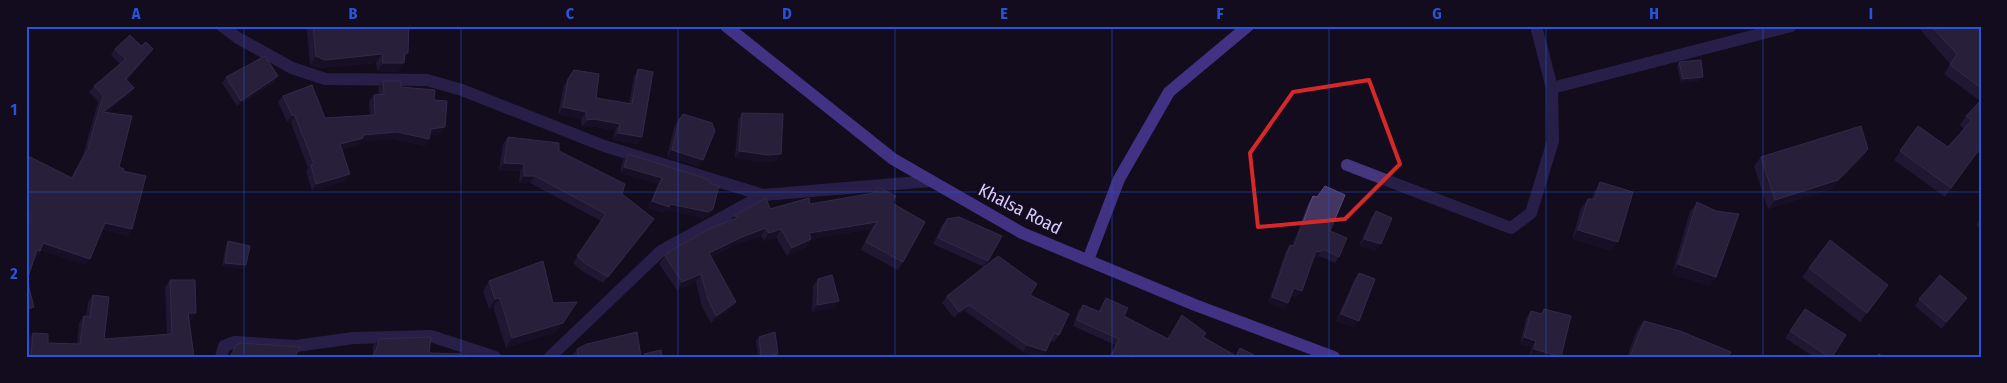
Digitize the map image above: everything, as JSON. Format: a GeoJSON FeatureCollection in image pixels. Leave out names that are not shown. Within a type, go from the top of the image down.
{"type":"FeatureCollection","features":[{"type":"Feature","properties":{"kind":"main road","name":"Khalsa Road"},"geometry":{"type":"LineString","coordinates":[[726,26],[893,159],[1022,233],[1195,305],[1334,357]]}},
{"type":"Feature","properties":{"kind":"main road"},"geometry":{"type":"LineString","coordinates":[[1088,260],[1120,179],[1169,92],[1248,26]]}},
{"type":"Feature","properties":{"kind":"street"},"geometry":{"type":"LineString","coordinates":[[222,26],[238,38],[292,68],[325,79],[427,80],[462,90],[604,146],[763,195],[931,181]]}},
{"type":"Feature","properties":{"kind":"street"},"geometry":{"type":"LineString","coordinates":[[1348,164],[1510,228],[1531,213],[1553,141],[1552,88],[1536,26]]}},
{"type":"Feature","properties":{"kind":"street"},"geometry":{"type":"LineString","coordinates":[[1552,88],[1791,26]]}},
{"type":"Feature","properties":{"kind":"street"},"geometry":{"type":"LineString","coordinates":[[550,357],[661,251],[763,195]]}},
{"type":"Feature","properties":{"kind":"street"},"geometry":{"type":"LineString","coordinates":[[221,357],[224,346],[235,342],[296,346],[353,338],[431,336],[495,357]]}},
{"type":"Feature","properties":{"kind":"highlighted area"},"geometry":{"type":"Polygon","coordinates":[[[1369,80],[1400,164],[1345,219],[1258,227],[1250,153],[1293,92],[1369,80]]]}},
{"type":"Feature","properties":{"kind":"building"},"geometry":{"type":"Polygon","coordinates":[[[313,26],[409,26],[408,53],[405,53],[404,63],[383,63],[382,54],[325,60],[316,56],[313,26]]]}},
{"type":"Feature","properties":{"kind":"building"},"geometry":{"type":"Polygon","coordinates":[[[1931,26],[1975,26],[1981,32],[1981,88],[1950,65],[1957,54],[1931,26]]]}},
{"type":"Feature","properties":{"kind":"building"},"geometry":{"type":"Polygon","coordinates":[[[130,35],[141,46],[146,42],[153,49],[126,79],[134,88],[103,112],[132,116],[119,167],[124,169],[123,171],[146,176],[132,229],[105,223],[90,259],[43,243],[40,251],[37,250],[27,280],[34,307],[26,309],[26,224],[30,215],[26,214],[26,155],[72,178],[88,149],[103,96],[94,86],[126,59],[115,49],[130,35]]]}},
{"type":"Feature","properties":{"kind":"building"},"geometry":{"type":"Polygon","coordinates":[[[265,56],[278,76],[241,101],[226,77],[265,56]]]}},
{"type":"Feature","properties":{"kind":"building"},"geometry":{"type":"Polygon","coordinates":[[[1701,60],[1703,77],[1683,79],[1679,62],[1701,60]]]}},
{"type":"Feature","properties":{"kind":"building"},"geometry":{"type":"Polygon","coordinates":[[[638,69],[653,72],[642,137],[618,133],[620,124],[594,119],[587,120],[586,112],[563,107],[568,79],[574,70],[599,74],[596,98],[632,104],[638,69]]]}},
{"type":"Feature","properties":{"kind":"building"},"geometry":{"type":"Polygon","coordinates":[[[383,81],[401,81],[401,87],[435,90],[434,100],[447,101],[445,127],[431,129],[429,139],[397,132],[363,135],[363,138],[340,144],[350,174],[316,184],[311,165],[314,164],[295,116],[292,115],[283,96],[312,85],[325,118],[375,115],[374,95],[384,94],[383,81]]]}},
{"type":"Feature","properties":{"kind":"building"},"geometry":{"type":"Polygon","coordinates":[[[1981,100],[1981,147],[1951,188],[1900,151],[1918,126],[1948,147],[1972,120],[1966,116],[1981,100]]]}},
{"type":"Feature","properties":{"kind":"building"},"geometry":{"type":"Polygon","coordinates":[[[742,113],[783,114],[781,154],[768,155],[739,151],[742,113]]]}},
{"type":"Feature","properties":{"kind":"building"},"geometry":{"type":"Polygon","coordinates":[[[683,114],[712,123],[715,131],[703,160],[672,150],[679,120],[683,114]]]}},
{"type":"Feature","properties":{"kind":"building"},"geometry":{"type":"Polygon","coordinates":[[[1861,126],[1868,149],[1838,180],[1775,200],[1761,157],[1861,126]]]}},
{"type":"Feature","properties":{"kind":"building"},"geometry":{"type":"Polygon","coordinates":[[[508,137],[559,143],[559,151],[625,184],[622,194],[654,219],[608,277],[586,264],[577,256],[606,214],[535,176],[524,176],[524,164],[504,163],[508,137]]]}},
{"type":"Feature","properties":{"kind":"building"},"geometry":{"type":"Polygon","coordinates":[[[628,154],[707,179],[711,184],[719,186],[713,209],[708,212],[670,204],[669,207],[652,201],[662,178],[624,167],[628,154]]]}},
{"type":"Feature","properties":{"kind":"building"},"geometry":{"type":"Polygon","coordinates":[[[1600,182],[1633,192],[1618,242],[1578,230],[1588,199],[1595,199],[1600,182]]]}},
{"type":"Feature","properties":{"kind":"building"},"geometry":{"type":"Polygon","coordinates":[[[1325,186],[1345,195],[1330,231],[1347,238],[1339,257],[1323,249],[1321,252],[1316,251],[1302,291],[1294,288],[1288,303],[1272,297],[1290,245],[1294,246],[1313,196],[1317,197],[1325,186]]]}},
{"type":"Feature","properties":{"kind":"building"},"geometry":{"type":"Polygon","coordinates":[[[878,187],[896,196],[892,203],[925,222],[903,262],[866,242],[877,222],[809,233],[811,239],[792,248],[781,229],[769,233],[766,228],[709,253],[736,302],[716,316],[708,299],[701,274],[682,282],[665,256],[670,251],[709,229],[739,217],[734,216],[766,198],[770,209],[809,198],[810,204],[874,193],[878,187]]]}},
{"type":"Feature","properties":{"kind":"building"},"geometry":{"type":"Polygon","coordinates":[[[1697,202],[1716,211],[1739,214],[1716,277],[1678,264],[1697,202]]]}},
{"type":"Feature","properties":{"kind":"building"},"geometry":{"type":"Polygon","coordinates":[[[1376,211],[1392,218],[1381,244],[1364,239],[1376,211]]]}},
{"type":"Feature","properties":{"kind":"building"},"geometry":{"type":"Polygon","coordinates":[[[959,217],[1002,236],[988,261],[938,238],[947,219],[959,217]]]}},
{"type":"Feature","properties":{"kind":"building"},"geometry":{"type":"Polygon","coordinates":[[[1830,240],[1888,285],[1867,313],[1809,268],[1830,240]]]}},
{"type":"Feature","properties":{"kind":"building"},"geometry":{"type":"Polygon","coordinates":[[[228,241],[250,246],[246,265],[225,263],[228,241]]]}},
{"type":"Feature","properties":{"kind":"building"},"geometry":{"type":"Polygon","coordinates":[[[998,256],[1037,284],[1030,295],[1069,314],[1059,335],[1054,333],[1046,351],[1027,345],[969,305],[959,312],[947,296],[998,256]]]}},
{"type":"Feature","properties":{"kind":"building"},"geometry":{"type":"Polygon","coordinates":[[[543,261],[553,303],[577,302],[563,323],[512,338],[500,298],[495,299],[489,281],[543,261]]]}},
{"type":"Feature","properties":{"kind":"building"},"geometry":{"type":"Polygon","coordinates":[[[1359,273],[1375,279],[1359,321],[1341,314],[1359,273]]]}},
{"type":"Feature","properties":{"kind":"building"},"geometry":{"type":"Polygon","coordinates":[[[832,275],[839,301],[817,305],[818,279],[832,275]]]}},
{"type":"Feature","properties":{"kind":"building"},"geometry":{"type":"Polygon","coordinates":[[[1940,275],[1967,298],[1946,322],[1919,299],[1940,275]]]}},
{"type":"Feature","properties":{"kind":"building"},"geometry":{"type":"Polygon","coordinates":[[[170,280],[195,280],[196,313],[188,313],[194,357],[30,357],[33,333],[48,334],[48,343],[80,344],[84,316],[90,317],[93,295],[109,297],[104,339],[172,334],[170,280]]]}},
{"type":"Feature","properties":{"kind":"building"},"geometry":{"type":"Polygon","coordinates":[[[1106,298],[1128,308],[1124,316],[1168,339],[1182,315],[1206,333],[1203,337],[1236,356],[1240,348],[1258,357],[1135,357],[1132,354],[1130,357],[1111,357],[1119,339],[1077,320],[1083,305],[1100,312],[1106,298]]]}},
{"type":"Feature","properties":{"kind":"building"},"geometry":{"type":"Polygon","coordinates":[[[1544,309],[1571,316],[1561,357],[1534,349],[1536,341],[1524,337],[1531,311],[1542,314],[1544,309]]]}},
{"type":"Feature","properties":{"kind":"building"},"geometry":{"type":"Polygon","coordinates":[[[1805,309],[1846,335],[1832,357],[1829,357],[1790,331],[1805,309]]]}},
{"type":"Feature","properties":{"kind":"building"},"geometry":{"type":"Polygon","coordinates":[[[1644,321],[1680,331],[1731,352],[1728,357],[1630,357],[1644,321]]]}},
{"type":"Feature","properties":{"kind":"building"},"geometry":{"type":"Polygon","coordinates":[[[637,332],[641,357],[578,357],[577,349],[587,344],[637,332]]]}},
{"type":"Feature","properties":{"kind":"building"},"geometry":{"type":"Polygon","coordinates":[[[775,332],[778,354],[761,357],[759,337],[775,332]]]}},
{"type":"Feature","properties":{"kind":"building"},"geometry":{"type":"Polygon","coordinates":[[[431,337],[429,353],[467,354],[467,357],[373,357],[378,345],[378,339],[431,337]]]}},
{"type":"Feature","properties":{"kind":"building"},"geometry":{"type":"Polygon","coordinates":[[[241,343],[300,347],[295,357],[230,357],[236,345],[241,343]]]}},
{"type":"Feature","properties":{"kind":"building"},"geometry":{"type":"Polygon","coordinates":[[[661,350],[662,357],[644,357],[644,354],[661,350]]]}}]}
